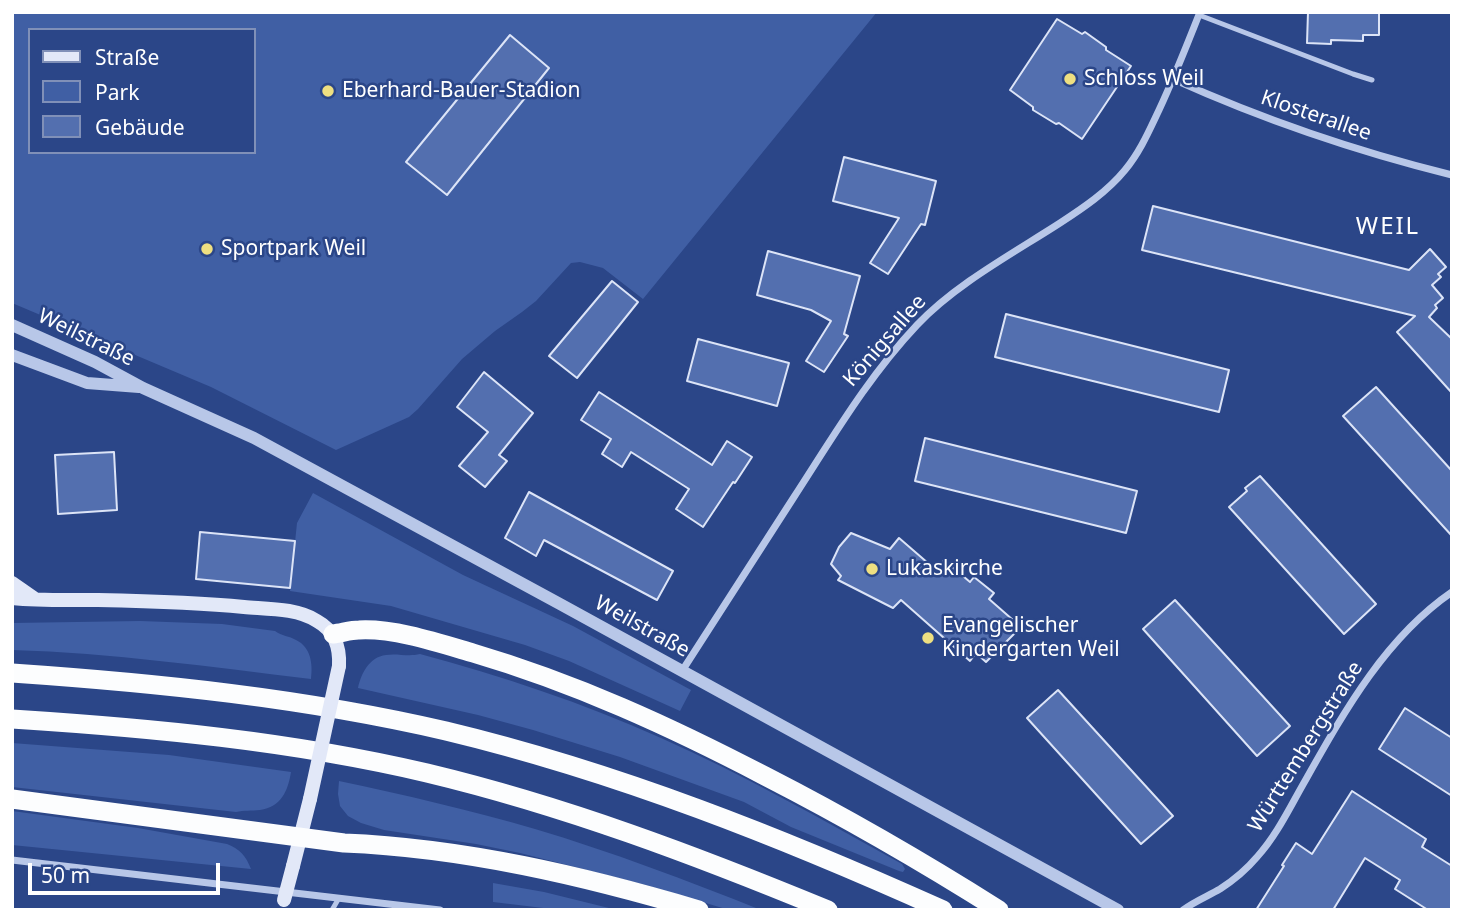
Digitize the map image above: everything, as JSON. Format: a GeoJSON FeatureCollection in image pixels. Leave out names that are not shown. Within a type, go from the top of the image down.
{"type":"FeatureCollection","features":[{"type":"Feature","properties":{"kind":"highway"},"geometry":{"type":"LineString","coordinates":[[333,634],[362,629],[442,644],[518,667],[600,697],[656,721],[832,811],[999,910]]}},
{"type":"Feature","properties":{"kind":"highway"},"geometry":{"type":"LineString","coordinates":[[12,673],[238,693],[358,713],[446,732],[535,755],[709,813],[943,910]]}},
{"type":"Feature","properties":{"kind":"highway"},"geometry":{"type":"LineString","coordinates":[[12,719],[160,730],[284,745],[425,773],[573,814],[756,880],[828,910]]}},
{"type":"Feature","properties":{"kind":"highway"},"geometry":{"type":"LineString","coordinates":[[12,799],[344,843],[389,845],[496,860],[632,891],[699,910]]}},
{"type":"Feature","properties":{"kind":"main road"},"geometry":{"type":"LineString","coordinates":[[12,583],[36,600]]}},
{"type":"Feature","properties":{"kind":"main road"},"geometry":{"type":"LineString","coordinates":[[12,597],[36,600],[178,602],[273,609],[312,617],[333,634],[339,650],[339,666],[310,799],[281,910]]}},
{"type":"Feature","properties":{"kind":"street","name":"Königsallee"},"geometry":{"type":"LineString","coordinates":[[682,671],[846,415],[890,355],[919,323],[950,295],[1077,211],[1124,171],[1140,148],[1173,79],[1199,14]]}},
{"type":"Feature","properties":{"kind":"street","name":"Klosterallee"},"geometry":{"type":"LineString","coordinates":[[1173,79],[1267,119],[1343,146],[1452,175]]}},
{"type":"Feature","properties":{"kind":"street","name":"Weilstraße"},"geometry":{"type":"LineString","coordinates":[[12,325],[254,438],[1118,910]]}},
{"type":"Feature","properties":{"kind":"street","name":"Weilstraße"},"geometry":{"type":"LineString","coordinates":[[12,355],[87,383],[143,387]]}},
{"type":"Feature","properties":{"kind":"street"},"geometry":{"type":"LineString","coordinates":[[12,367],[36,365]]}},
{"type":"Feature","properties":{"kind":"street","name":"Württembergstraße"},"geometry":{"type":"LineString","coordinates":[[1183,910],[1230,882],[1257,858],[1367,678],[1405,632],[1452,592]]}},
{"type":"Feature","properties":{"kind":"street"},"geometry":{"type":"LineString","coordinates":[[12,860],[440,910]]}},
{"type":"Feature","properties":{"kind":"lane"},"geometry":{"type":"LineString","coordinates":[[1199,14],[1372,80]]}},
{"type":"Feature","properties":{"kind":"lane"},"geometry":{"type":"LineString","coordinates":[[332,910],[339,898]]}},
{"type":"Feature","properties":{"kind":"green space"},"geometry":{"type":"Polygon","coordinates":[[[12,12],[877,12],[643,299],[603,268],[580,262],[571,263],[536,301],[462,359],[409,417],[336,450],[211,387],[12,303],[12,12]]]}},
{"type":"Feature","properties":{"kind":"green space"},"geometry":{"type":"Polygon","coordinates":[[[313,493],[463,575],[573,626],[691,690],[680,711],[569,661],[525,645],[391,606],[290,591],[297,523],[313,493]]]}},
{"type":"Feature","properties":{"kind":"green space"},"geometry":{"type":"Polygon","coordinates":[[[140,621],[222,624],[275,631],[301,643],[308,651],[312,668],[311,679],[124,657],[12,650],[12,623],[140,621]]]}},
{"type":"Feature","properties":{"kind":"green space"},"geometry":{"type":"Polygon","coordinates":[[[420,654],[542,691],[661,738],[783,798],[902,864],[905,869],[903,872],[899,871],[791,827],[744,802],[620,757],[478,715],[358,688],[370,663],[380,656],[420,654]]]}},
{"type":"Feature","properties":{"kind":"green space"},"geometry":{"type":"Polygon","coordinates":[[[12,743],[169,755],[291,772],[288,786],[278,802],[260,810],[236,812],[12,787],[12,743]]]}},
{"type":"Feature","properties":{"kind":"green space"},"geometry":{"type":"Polygon","coordinates":[[[339,781],[535,829],[649,867],[761,910],[729,910],[646,885],[520,853],[384,830],[361,823],[348,816],[340,806],[339,781]]]}},
{"type":"Feature","properties":{"kind":"green space"},"geometry":{"type":"Polygon","coordinates":[[[12,811],[138,828],[227,844],[242,854],[251,869],[12,845],[12,811]]]}},
{"type":"Feature","properties":{"kind":"green space"},"geometry":{"type":"Polygon","coordinates":[[[493,883],[617,910],[560,910],[493,902],[493,883]]]}},
{"type":"Feature","properties":{"kind":"building"},"geometry":{"type":"Polygon","coordinates":[[[1308,12],[1379,12],[1379,35],[1363,35],[1363,41],[1331,40],[1331,44],[1307,43],[1308,12]]]}},
{"type":"Feature","properties":{"kind":"building","name":"Schloss Weil"},"geometry":{"type":"Polygon","coordinates":[[[1057,19],[1082,34],[1085,32],[1131,66],[1082,139],[1033,110],[1033,107],[1010,90],[1057,19]]]}},
{"type":"Feature","properties":{"kind":"building"},"geometry":{"type":"Polygon","coordinates":[[[510,35],[549,68],[447,195],[406,162],[510,35]]]}},
{"type":"Feature","properties":{"kind":"building"},"geometry":{"type":"Polygon","coordinates":[[[844,157],[936,181],[925,225],[921,224],[888,274],[870,263],[899,218],[833,201],[844,157]]]}},
{"type":"Feature","properties":{"kind":"building"},"geometry":{"type":"Polygon","coordinates":[[[1153,206],[1409,270],[1430,249],[1446,267],[1438,274],[1441,277],[1432,285],[1443,298],[1435,305],[1437,308],[1429,317],[1452,339],[1452,393],[1397,332],[1415,316],[1142,250],[1153,206]]]}},
{"type":"Feature","properties":{"kind":"building"},"geometry":{"type":"Polygon","coordinates":[[[768,251],[860,276],[844,334],[848,336],[824,372],[806,361],[831,321],[811,310],[757,295],[768,251]]]}},
{"type":"Feature","properties":{"kind":"building"},"geometry":{"type":"Polygon","coordinates":[[[612,281],[638,302],[577,378],[549,356],[612,281]]]}},
{"type":"Feature","properties":{"kind":"building"},"geometry":{"type":"Polygon","coordinates":[[[1006,314],[1229,370],[1219,412],[995,357],[1006,314]]]}},
{"type":"Feature","properties":{"kind":"building"},"geometry":{"type":"Polygon","coordinates":[[[698,339],[789,363],[777,406],[687,381],[698,339]]]}},
{"type":"Feature","properties":{"kind":"building"},"geometry":{"type":"Polygon","coordinates":[[[484,372],[533,413],[499,455],[507,461],[485,487],[459,466],[488,432],[457,407],[484,372]]]}},
{"type":"Feature","properties":{"kind":"building"},"geometry":{"type":"Polygon","coordinates":[[[1376,387],[1452,471],[1452,536],[1343,416],[1376,387]]]}},
{"type":"Feature","properties":{"kind":"building"},"geometry":{"type":"Polygon","coordinates":[[[599,392],[712,465],[727,441],[752,457],[703,527],[676,509],[689,489],[631,452],[622,467],[602,454],[611,439],[581,420],[599,392]]]}},
{"type":"Feature","properties":{"kind":"building"},"geometry":{"type":"Polygon","coordinates":[[[925,438],[1137,491],[1126,533],[915,481],[925,438]]]}},
{"type":"Feature","properties":{"kind":"building"},"geometry":{"type":"Polygon","coordinates":[[[114,452],[117,510],[58,514],[55,455],[114,452]]]}},
{"type":"Feature","properties":{"kind":"building"},"geometry":{"type":"Polygon","coordinates":[[[1260,476],[1376,604],[1344,634],[1229,507],[1247,491],[1245,488],[1260,476]]]}},
{"type":"Feature","properties":{"kind":"building"},"geometry":{"type":"Polygon","coordinates":[[[529,492],[673,571],[657,600],[544,540],[536,556],[505,538],[529,492]]]}},
{"type":"Feature","properties":{"kind":"building"},"geometry":{"type":"Polygon","coordinates":[[[200,532],[295,541],[290,588],[196,579],[200,532]]]}},
{"type":"Feature","properties":{"kind":"building","name":"Evangelischer Kindergarten Weil"},"geometry":{"type":"Polygon","coordinates":[[[851,533],[890,549],[899,538],[936,570],[944,560],[970,582],[974,577],[994,593],[989,599],[1021,627],[986,662],[976,653],[970,661],[901,600],[893,608],[838,580],[841,576],[831,564],[839,547],[851,533]]]}},
{"type":"Feature","properties":{"kind":"building"},"geometry":{"type":"Polygon","coordinates":[[[1175,600],[1290,726],[1257,756],[1143,629],[1175,600]]]}},
{"type":"Feature","properties":{"kind":"building"},"geometry":{"type":"Polygon","coordinates":[[[1058,690],[1173,816],[1141,844],[1027,718],[1058,690]]]}},
{"type":"Feature","properties":{"kind":"building"},"geometry":{"type":"Polygon","coordinates":[[[1405,708],[1452,738],[1452,796],[1379,749],[1405,708]]]}},
{"type":"Feature","properties":{"kind":"building"},"geometry":{"type":"Polygon","coordinates":[[[1352,791],[1426,839],[1422,847],[1452,866],[1452,910],[1428,910],[1395,889],[1400,880],[1365,858],[1333,910],[1256,910],[1296,843],[1312,854],[1352,791]]]}},
{"type":"Feature","properties":{"kind":"place","name":"Schloss Weil"},"geometry":{"type":"Point","coordinates":[1070,79]}},
{"type":"Feature","properties":{"kind":"place","name":"Eberhard-Bauer-Stadion"},"geometry":{"type":"Point","coordinates":[328,91]}},
{"type":"Feature","properties":{"kind":"place","name":"Sportpark Weil"},"geometry":{"type":"Point","coordinates":[207,249]}},
{"type":"Feature","properties":{"kind":"place","name":"Lukaskirche"},"geometry":{"type":"Point","coordinates":[872,569]}},
{"type":"Feature","properties":{"kind":"place","name":"Evangelischer Kindergarten Weil"},"geometry":{"type":"Point","coordinates":[928,638]}},
{"type":"Feature","properties":{"kind":"district","name":"WEIL"},"geometry":{"type":"Point","coordinates":[1388,227]}}]}
